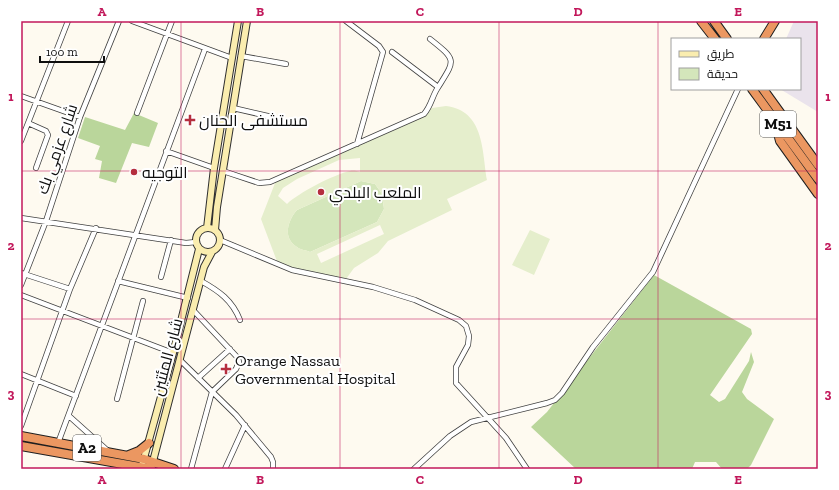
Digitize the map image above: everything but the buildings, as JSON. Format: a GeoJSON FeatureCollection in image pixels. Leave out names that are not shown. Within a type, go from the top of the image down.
{"type":"FeatureCollection","features":[{"type":"Feature","properties":{"kind":"highway"},"geometry":{"type":"LineString","coordinates":[[701,21],[714,38]]}},
{"type":"Feature","properties":{"kind":"highway"},"geometry":{"type":"LineString","coordinates":[[714,21],[726,38]]}},
{"type":"Feature","properties":{"kind":"highway"},"geometry":{"type":"LineString","coordinates":[[765,38],[775,21]]}},
{"type":"Feature","properties":{"kind":"highway"},"geometry":{"type":"LineString","coordinates":[[771,38],[780,21]]}},
{"type":"Feature","properties":{"kind":"highway","name":"M51"},"geometry":{"type":"LineString","coordinates":[[753,90],[818,179]]}},
{"type":"Feature","properties":{"kind":"highway","name":"M51"},"geometry":{"type":"LineString","coordinates":[[764,90],[818,165]]}},
{"type":"Feature","properties":{"kind":"highway"},"geometry":{"type":"LineString","coordinates":[[775,119],[780,141],[818,194]]}},
{"type":"Feature","properties":{"kind":"highway","name":"A2"},"geometry":{"type":"LineString","coordinates":[[21,436],[128,455],[143,465]]}},
{"type":"Feature","properties":{"kind":"highway"},"geometry":{"type":"LineString","coordinates":[[128,455],[138,451],[149,443]]}},
{"type":"Feature","properties":{"kind":"highway","name":"A2"},"geometry":{"type":"LineString","coordinates":[[21,446],[174,469]]}},
{"type":"Feature","properties":{"kind":"street"},"geometry":{"type":"LineString","coordinates":[[21,141],[35,101],[68,21]]}},
{"type":"Feature","properties":{"kind":"street","name":"شارع عزمي بك"},"geometry":{"type":"LineString","coordinates":[[21,285],[23,274],[46,221],[80,117],[118,21]]}},
{"type":"Feature","properties":{"kind":"street"},"geometry":{"type":"LineString","coordinates":[[132,21],[232,58]]}},
{"type":"Feature","properties":{"kind":"street"},"geometry":{"type":"LineString","coordinates":[[137,113],[172,21]]}},
{"type":"Feature","properties":{"kind":"street"},"geometry":{"type":"LineString","coordinates":[[207,228],[214,168],[238,21]]}},
{"type":"Feature","properties":{"kind":"street"},"geometry":{"type":"LineString","coordinates":[[21,218],[171,240],[197,245],[206,253],[212,252],[218,248],[220,240],[215,230],[215,223],[247,21]]}},
{"type":"Feature","properties":{"kind":"street"},"geometry":{"type":"LineString","coordinates":[[346,21],[379,46],[382,52],[357,144]]}},
{"type":"Feature","properties":{"kind":"street"},"geometry":{"type":"LineString","coordinates":[[223,171],[260,183],[268,183],[424,114],[438,87],[450,70],[451,61],[448,53],[430,39]]}},
{"type":"Feature","properties":{"kind":"street"},"geometry":{"type":"LineString","coordinates":[[58,443],[118,281],[137,235],[166,151],[205,49]]}},
{"type":"Feature","properties":{"kind":"street"},"geometry":{"type":"LineString","coordinates":[[392,52],[438,87]]}},
{"type":"Feature","properties":{"kind":"street"},"geometry":{"type":"LineString","coordinates":[[241,56],[286,64]]}},
{"type":"Feature","properties":{"kind":"street"},"geometry":{"type":"LineString","coordinates":[[414,469],[458,430],[471,422],[547,403],[555,400],[562,393],[593,347],[653,272],[738,90]]}},
{"type":"Feature","properties":{"kind":"street"},"geometry":{"type":"LineString","coordinates":[[21,96],[80,117]]}},
{"type":"Feature","properties":{"kind":"street"},"geometry":{"type":"LineString","coordinates":[[233,108],[272,117]]}},
{"type":"Feature","properties":{"kind":"street"},"geometry":{"type":"LineString","coordinates":[[28,123],[48,133],[36,168]]}},
{"type":"Feature","properties":{"kind":"street"},"geometry":{"type":"LineString","coordinates":[[219,135],[228,136]]}},
{"type":"Feature","properties":{"kind":"street"},"geometry":{"type":"LineString","coordinates":[[166,151],[214,168]]}},
{"type":"Feature","properties":{"kind":"street"},"geometry":{"type":"LineString","coordinates":[[21,426],[70,289],[96,228]]}},
{"type":"Feature","properties":{"kind":"street"},"geometry":{"type":"LineString","coordinates":[[197,245],[200,231],[207,228],[215,230]]}},
{"type":"Feature","properties":{"kind":"street"},"geometry":{"type":"LineString","coordinates":[[161,277],[171,240]]}},
{"type":"Feature","properties":{"kind":"street"},"geometry":{"type":"LineString","coordinates":[[220,240],[292,270],[373,287],[415,300],[459,320],[466,326],[469,336],[468,345],[456,367],[455,378],[460,388],[489,418],[511,444],[527,469]]}},
{"type":"Feature","properties":{"kind":"street","name":"شارع المئتين"},"geometry":{"type":"LineString","coordinates":[[143,465],[188,298],[197,245]]}},
{"type":"Feature","properties":{"kind":"street","name":"شارع المئتين"},"geometry":{"type":"LineString","coordinates":[[152,466],[204,267],[212,252]]}},
{"type":"Feature","properties":{"kind":"street"},"geometry":{"type":"LineString","coordinates":[[23,274],[70,289]]}},
{"type":"Feature","properties":{"kind":"street"},"geometry":{"type":"LineString","coordinates":[[118,281],[188,298]]}},
{"type":"Feature","properties":{"kind":"street"},"geometry":{"type":"LineString","coordinates":[[201,282],[223,294],[233,305],[240,320]]}},
{"type":"Feature","properties":{"kind":"street"},"geometry":{"type":"LineString","coordinates":[[21,295],[174,353]]}},
{"type":"Feature","properties":{"kind":"street"},"geometry":{"type":"LineString","coordinates":[[117,399],[143,301]]}},
{"type":"Feature","properties":{"kind":"street"},"geometry":{"type":"LineString","coordinates":[[191,469],[212,392],[238,365],[238,358],[193,310]]}},
{"type":"Feature","properties":{"kind":"street"},"geometry":{"type":"LineString","coordinates":[[198,378],[230,349]]}},
{"type":"Feature","properties":{"kind":"street"},"geometry":{"type":"LineString","coordinates":[[180,360],[245,425],[271,456],[273,462],[272,469]]}},
{"type":"Feature","properties":{"kind":"street"},"geometry":{"type":"LineString","coordinates":[[21,374],[76,396]]}},
{"type":"Feature","properties":{"kind":"street"},"geometry":{"type":"LineString","coordinates":[[69,416],[108,451]]}},
{"type":"Feature","properties":{"kind":"street"},"geometry":{"type":"LineString","coordinates":[[225,469],[245,425]]}},
{"type":"Feature","properties":{"kind":"shaded area"},"geometry":{"type":"Polygon","coordinates":[[[794,21],[818,21],[818,112],[782,90],[801,90],[801,38],[786,38],[794,21]]]}},
{"type":"Feature","properties":{"kind":"green space","name":"الملعب البلدي"},"geometry":{"type":"Polygon","coordinates":[[[446,106],[458,109],[468,115],[479,133],[487,180],[447,199],[452,210],[388,241],[378,253],[354,268],[346,279],[317,275],[278,264],[261,219],[277,178],[360,144],[432,108],[446,106]],[[360,158],[339,160],[297,179],[283,188],[278,196],[287,204],[308,190],[335,176],[351,171],[360,172],[360,158]],[[361,181],[297,210],[289,224],[289,239],[299,248],[310,252],[377,222],[384,209],[382,194],[375,184],[361,181]],[[380,225],[317,254],[321,263],[384,234],[380,225]]]}},
{"type":"Feature","properties":{"kind":"green space"},"geometry":{"type":"Polygon","coordinates":[[[134,113],[158,123],[149,147],[132,143],[116,183],[99,178],[102,161],[95,159],[100,146],[78,138],[85,117],[125,130],[134,113]]]}},
{"type":"Feature","properties":{"kind":"green space"},"geometry":{"type":"Polygon","coordinates":[[[361,181],[375,184],[382,194],[384,209],[377,222],[310,252],[300,249],[292,243],[289,239],[288,229],[291,219],[297,210],[361,181]]]}},
{"type":"Feature","properties":{"kind":"green space"},"geometry":{"type":"Polygon","coordinates":[[[530,230],[550,239],[534,275],[512,265],[530,230]]]}},
{"type":"Feature","properties":{"kind":"green space"},"geometry":{"type":"Polygon","coordinates":[[[654,275],[751,329],[752,334],[710,395],[719,402],[725,399],[749,361],[751,352],[754,362],[742,392],[747,399],[774,419],[751,465],[747,469],[722,469],[716,462],[695,462],[692,469],[576,469],[531,427],[547,412],[654,275]]]}},
{"type":"Feature","properties":{"kind":"place","name":"مستشفى الحنان"},"geometry":{"type":"Point","coordinates":[190,120]}},
{"type":"Feature","properties":{"kind":"place","name":"التوجيه"},"geometry":{"type":"Point","coordinates":[134,172]}},
{"type":"Feature","properties":{"kind":"place","name":"الملعب البلدي"},"geometry":{"type":"Point","coordinates":[321,192]}},
{"type":"Feature","properties":{"kind":"place","name":"Orange Nassau Governmental Hospital"},"geometry":{"type":"Point","coordinates":[226,369]}}]}
